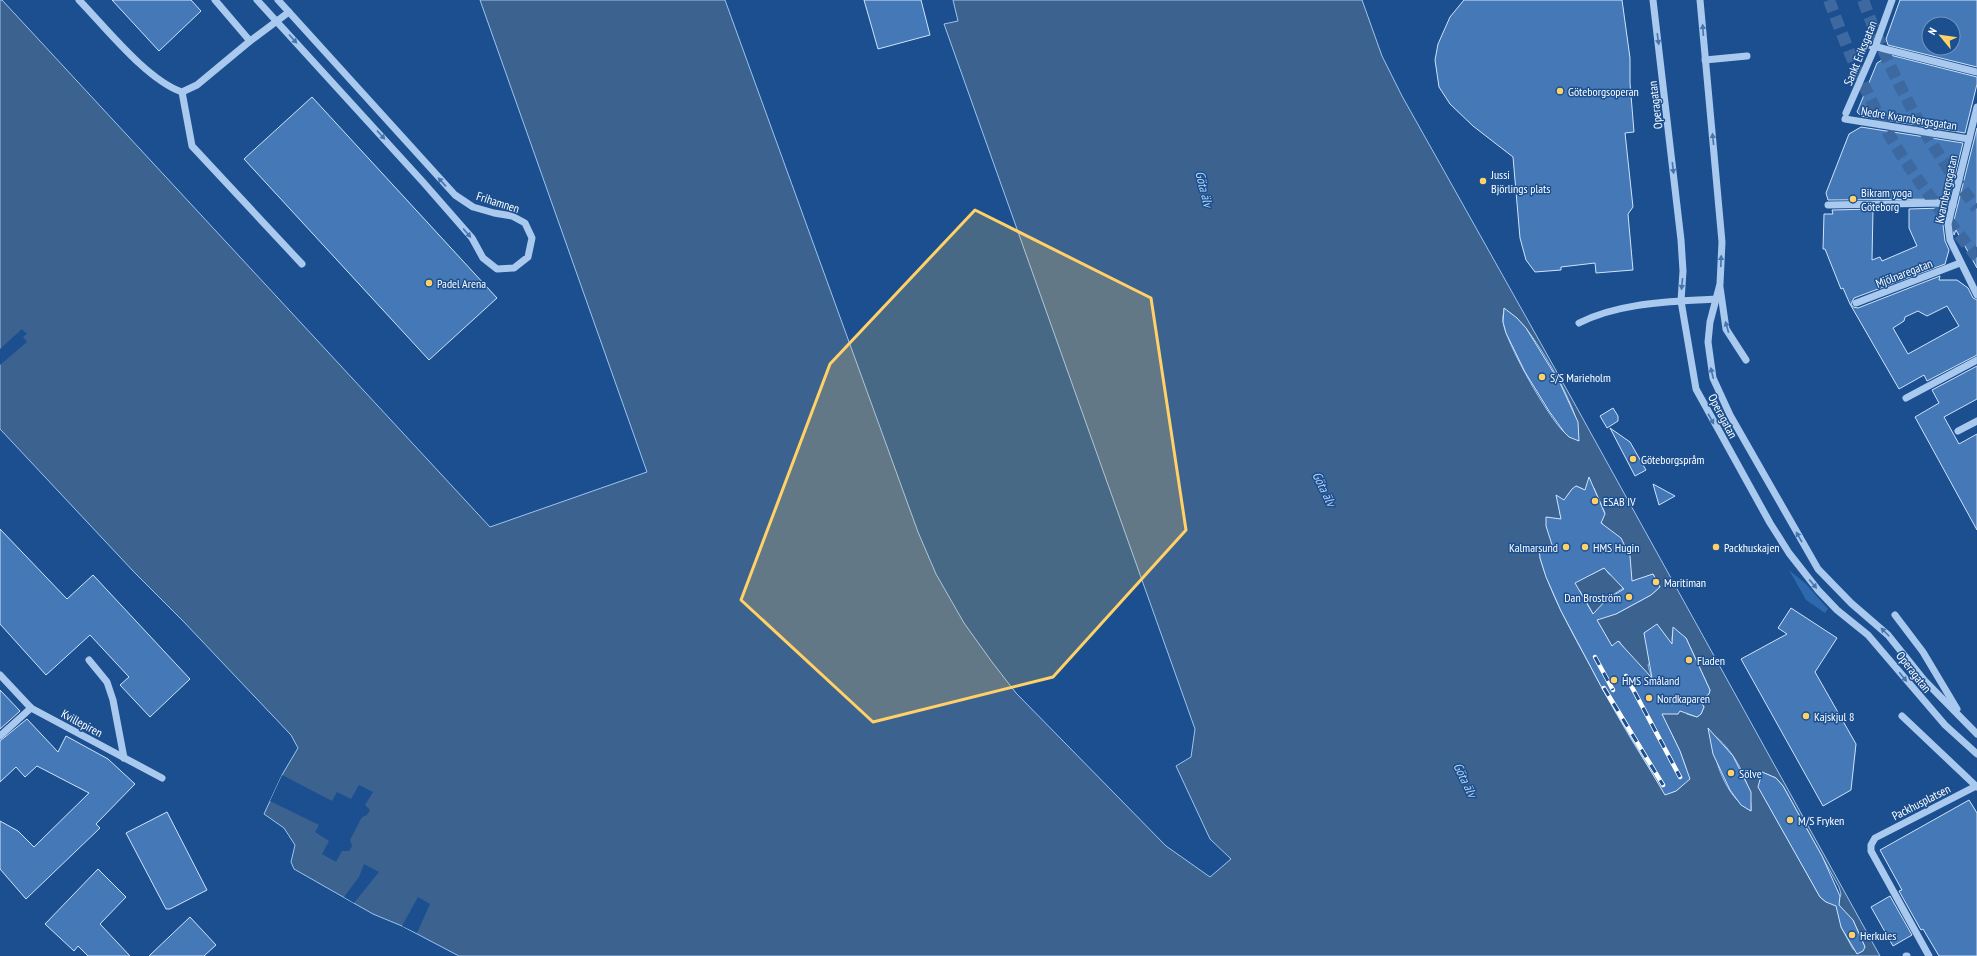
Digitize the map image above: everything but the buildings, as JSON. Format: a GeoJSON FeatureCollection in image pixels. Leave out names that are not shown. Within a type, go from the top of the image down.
{"type":"FeatureCollection","features":[{"type":"Feature","properties":{"kind":"street"},"geometry":{"type":"LineString","coordinates":[[79,0],[152,75],[169,88],[182,92],[197,85],[289,12]]}},
{"type":"Feature","properties":{"kind":"street"},"geometry":{"type":"LineString","coordinates":[[215,0],[250,42]]}},
{"type":"Feature","properties":{"kind":"street","name":"Frihamnen"},"geometry":{"type":"LineString","coordinates":[[257,0],[423,182],[472,238],[483,258],[497,268],[514,268],[528,257],[532,238],[525,223],[512,216],[473,207],[455,195],[278,0]]}},
{"type":"Feature","properties":{"kind":"street","name":"Operagatan"},"geometry":{"type":"LineString","coordinates":[[1653,0],[1684,271],[1681,300],[1696,389],[1754,496],[1789,553],[1832,605],[1868,635],[1944,725],[1977,754]]}},
{"type":"Feature","properties":{"kind":"street","name":"Operagatan"},"geometry":{"type":"LineString","coordinates":[[1700,0],[1722,242],[1720,284],[1710,322],[1708,342],[1713,378],[1720,397],[1818,569],[1831,584],[1888,635],[1924,680],[1977,734]]}},
{"type":"Feature","properties":{"kind":"street","name":"Sankt Eriksgatan"},"geometry":{"type":"LineString","coordinates":[[1846,116],[1872,46],[1892,0]]}},
{"type":"Feature","properties":{"kind":"street"},"geometry":{"type":"LineString","coordinates":[[1872,46],[1977,72]]}},
{"type":"Feature","properties":{"kind":"street"},"geometry":{"type":"LineString","coordinates":[[1705,60],[1747,56]]}},
{"type":"Feature","properties":{"kind":"street"},"geometry":{"type":"LineString","coordinates":[[182,92],[192,146],[302,264]]}},
{"type":"Feature","properties":{"kind":"street","name":"Kvarnbergsgatan"},"geometry":{"type":"LineString","coordinates":[[1977,107],[1975,127],[1969,139],[1948,224],[1950,240],[1977,295]]}},
{"type":"Feature","properties":{"kind":"street","name":"Nedre Kvarnbergsgatan"},"geometry":{"type":"LineString","coordinates":[[1846,116],[1969,139]]}},
{"type":"Feature","properties":{"kind":"street"},"geometry":{"type":"LineString","coordinates":[[1828,205],[1943,203],[1953,205]]}},
{"type":"Feature","properties":{"kind":"street","name":"Mjölnaregatan"},"geometry":{"type":"LineString","coordinates":[[1856,304],[1960,263]]}},
{"type":"Feature","properties":{"kind":"street"},"geometry":{"type":"LineString","coordinates":[[1720,284],[1726,329],[1746,360]]}},
{"type":"Feature","properties":{"kind":"street"},"geometry":{"type":"LineString","coordinates":[[1579,323],[1596,314],[1636,306],[1681,300],[1716,299]]}},
{"type":"Feature","properties":{"kind":"street"},"geometry":{"type":"LineString","coordinates":[[1906,398],[1977,360]]}},
{"type":"Feature","properties":{"kind":"street"},"geometry":{"type":"LineString","coordinates":[[1958,432],[1977,421]]}},
{"type":"Feature","properties":{"kind":"street"},"geometry":{"type":"LineString","coordinates":[[1895,615],[1923,652],[1944,685],[1962,718]]}},
{"type":"Feature","properties":{"kind":"street"},"geometry":{"type":"LineString","coordinates":[[89,660],[107,682],[113,700],[124,758]]}},
{"type":"Feature","properties":{"kind":"street","name":"Kvillepiren"},"geometry":{"type":"LineString","coordinates":[[0,675],[30,708],[162,778]]}},
{"type":"Feature","properties":{"kind":"street"},"geometry":{"type":"LineString","coordinates":[[0,736],[30,708]]}},
{"type":"Feature","properties":{"kind":"street","name":"Packhusplatsen"},"geometry":{"type":"LineString","coordinates":[[1902,716],[1976,787],[1875,838],[1872,845],[1871,852],[1929,956]]}},
{"type":"Feature","properties":{"kind":"highlighted area"},"geometry":{"type":"Polygon","coordinates":[[[975,210],[1151,298],[1186,530],[1053,677],[873,722],[741,600],[830,364],[975,210]]]}},
{"type":"Feature","properties":{"kind":"shaded area"},"geometry":{"type":"Polygon","coordinates":[[[1789,570],[1806,584],[1828,609],[1825,613],[1806,600],[1789,570]]]}},
{"type":"Feature","properties":{"kind":"water","name":"Göta älv"},"geometry":{"type":"Polygon","coordinates":[[[0,0],[2,0],[490,527],[647,472],[480,0],[725,0],[918,532],[936,574],[964,623],[1016,693],[1166,846],[1210,877],[1231,859],[1210,839],[1176,766],[1191,757],[1195,729],[944,24],[958,21],[953,0],[1362,0],[1382,56],[1402,96],[1572,399],[1880,956],[459,956],[402,926],[373,914],[294,869],[291,862],[295,845],[284,828],[264,814],[282,775],[298,748],[291,735],[183,621],[134,572],[0,429],[0,0]],[[1504,309],[1503,320],[1505,331],[1511,345],[1538,396],[1548,412],[1565,433],[1577,439],[1578,429],[1569,400],[1560,382],[1532,336],[1515,317],[1504,309]],[[1587,484],[1586,493],[1602,517],[1605,513],[1594,488],[1587,484]],[[1576,486],[1568,494],[1568,499],[1608,573],[1616,577],[1625,565],[1583,489],[1576,486]],[[1558,497],[1560,514],[1592,574],[1604,568],[1558,497]],[[1540,558],[1555,598],[1605,694],[1645,761],[1666,794],[1676,791],[1685,783],[1642,699],[1580,591],[1540,558]],[[1653,574],[1618,591],[1602,605],[1616,614],[1651,595],[1660,587],[1653,574]],[[1651,629],[1644,633],[1645,637],[1687,714],[1697,717],[1701,714],[1704,707],[1680,666],[1651,629]],[[1673,630],[1672,639],[1674,648],[1705,697],[1709,694],[1710,690],[1686,638],[1673,630]],[[1619,641],[1618,642],[1686,769],[1676,742],[1652,696],[1637,668],[1619,641]],[[1650,662],[1648,665],[1659,694],[1669,708],[1678,714],[1680,707],[1650,662]],[[1711,733],[1718,766],[1722,777],[1734,797],[1751,811],[1751,800],[1745,778],[1740,768],[1727,748],[1711,733]],[[1762,772],[1761,787],[1764,797],[1820,897],[1826,902],[1837,904],[1841,894],[1839,887],[1783,786],[1776,778],[1762,772]],[[1853,920],[1841,927],[1853,949],[1859,953],[1865,947],[1853,920]]]}},
{"type":"Feature","properties":{"kind":"pier"},"geometry":{"type":"Polygon","coordinates":[[[22,329],[27,334],[23,337],[27,342],[0,365],[0,349],[22,329]]]}},
{"type":"Feature","properties":{"kind":"pier"},"geometry":{"type":"Polygon","coordinates":[[[282,775],[332,801],[337,792],[351,799],[359,785],[373,792],[365,805],[370,810],[367,815],[362,817],[350,840],[352,846],[349,851],[342,851],[336,862],[322,854],[329,841],[315,832],[319,825],[270,801],[282,775]]]}},
{"type":"Feature","properties":{"kind":"pier"},"geometry":{"type":"Polygon","coordinates":[[[364,864],[379,872],[354,903],[344,897],[359,877],[364,864]]]}},
{"type":"Feature","properties":{"kind":"pier"},"geometry":{"type":"Polygon","coordinates":[[[418,897],[430,904],[417,933],[402,926],[418,897]]]}},
{"type":"Feature","properties":{"kind":"tunnel"},"geometry":{"type":"LineString","coordinates":[[1829,0],[1863,83],[1883,124],[1906,162],[1949,222],[1977,257]]}},
{"type":"Feature","properties":{"kind":"tunnel"},"geometry":{"type":"LineString","coordinates":[[1863,0],[1885,55],[1912,108],[1942,160],[1977,208]]}},
{"type":"Feature","properties":{"kind":"railway"},"geometry":{"type":"LineString","coordinates":[[1595,657],[1613,690]]}},
{"type":"Feature","properties":{"kind":"railway"},"geometry":{"type":"LineString","coordinates":[[1626,676],[1680,777]]}},
{"type":"Feature","properties":{"kind":"railway"},"geometry":{"type":"LineString","coordinates":[[1604,688],[1663,785]]}},
{"type":"Feature","properties":{"kind":"place","name":"Göteborgsoperan"},"geometry":{"type":"Point","coordinates":[1560,91]}},
{"type":"Feature","properties":{"kind":"place","name":"Jussi Björlings plats"},"geometry":{"type":"Point","coordinates":[1483,181]}},
{"type":"Feature","properties":{"kind":"place","name":"Bikram yoga Göteborg"},"geometry":{"type":"Point","coordinates":[1853,199]}},
{"type":"Feature","properties":{"kind":"place","name":"Padel Arena"},"geometry":{"type":"Point","coordinates":[429,283]}},
{"type":"Feature","properties":{"kind":"place","name":"S/S Marieholm"},"geometry":{"type":"Point","coordinates":[1542,377]}},
{"type":"Feature","properties":{"kind":"place","name":"Göteborgspråm"},"geometry":{"type":"Point","coordinates":[1633,459]}},
{"type":"Feature","properties":{"kind":"place","name":"ESAB IV"},"geometry":{"type":"Point","coordinates":[1595,501]}},
{"type":"Feature","properties":{"kind":"place","name":"Kalmarsund"},"geometry":{"type":"Point","coordinates":[1566,547]}},
{"type":"Feature","properties":{"kind":"place","name":"HMS Hugin"},"geometry":{"type":"Point","coordinates":[1585,547]}},
{"type":"Feature","properties":{"kind":"place","name":"Packhuskajen"},"geometry":{"type":"Point","coordinates":[1716,547]}},
{"type":"Feature","properties":{"kind":"place","name":"Maritiman"},"geometry":{"type":"Point","coordinates":[1656,582]}},
{"type":"Feature","properties":{"kind":"place","name":"Dan Broström"},"geometry":{"type":"Point","coordinates":[1629,597]}},
{"type":"Feature","properties":{"kind":"place","name":"Fladen"},"geometry":{"type":"Point","coordinates":[1689,660]}},
{"type":"Feature","properties":{"kind":"place","name":"HMS Småland"},"geometry":{"type":"Point","coordinates":[1614,680]}},
{"type":"Feature","properties":{"kind":"place","name":"Nordkaparen"},"geometry":{"type":"Point","coordinates":[1649,698]}},
{"type":"Feature","properties":{"kind":"place","name":"Kajskjul 8"},"geometry":{"type":"Point","coordinates":[1806,716]}},
{"type":"Feature","properties":{"kind":"place","name":"Sölve"},"geometry":{"type":"Point","coordinates":[1731,773]}},
{"type":"Feature","properties":{"kind":"place","name":"M/S Fryken"},"geometry":{"type":"Point","coordinates":[1790,820]}},
{"type":"Feature","properties":{"kind":"place","name":"Herkules"},"geometry":{"type":"Point","coordinates":[1852,935]}}]}
